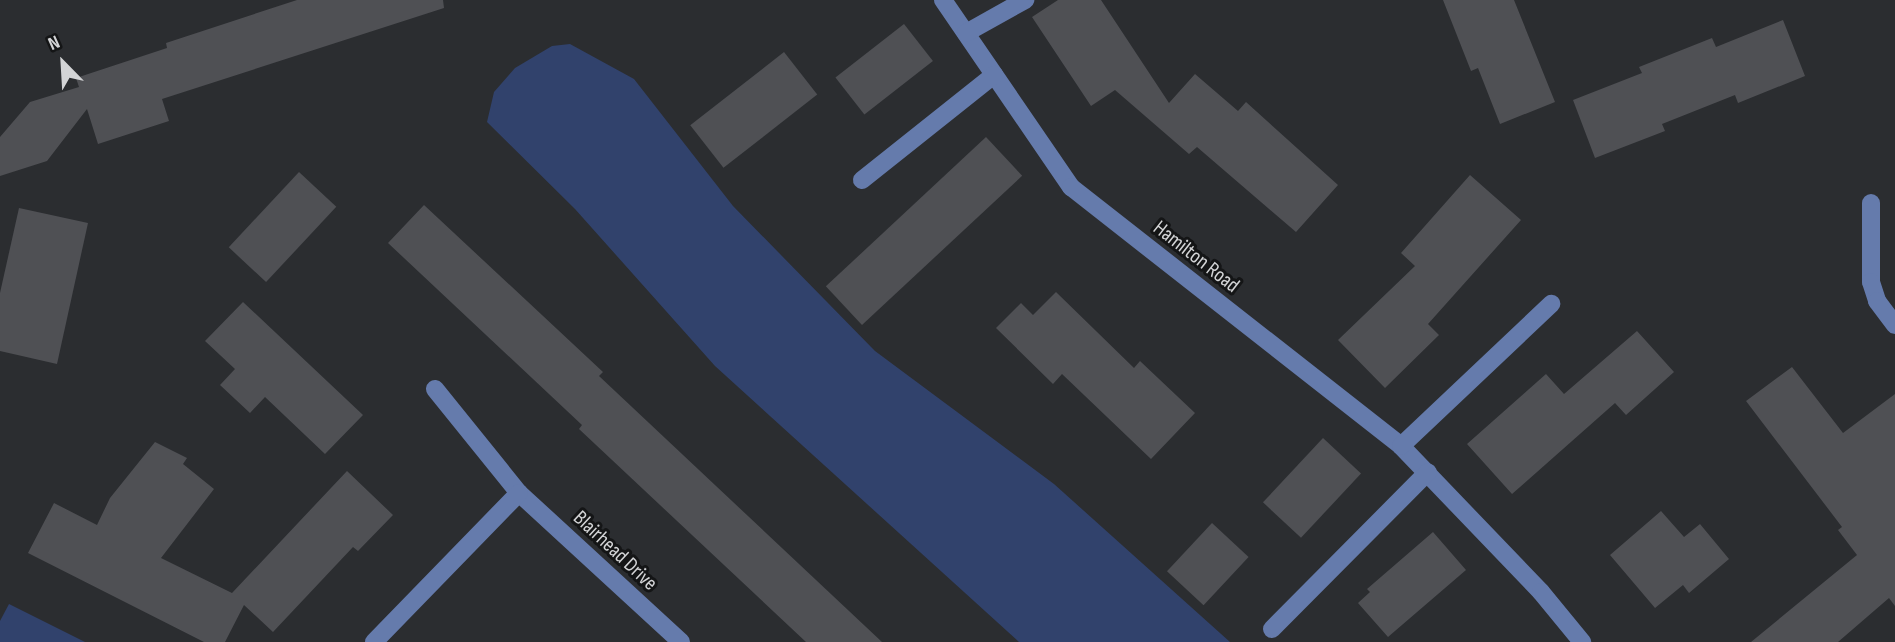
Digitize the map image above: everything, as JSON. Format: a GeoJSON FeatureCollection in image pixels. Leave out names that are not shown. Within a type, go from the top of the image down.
{"type":"FeatureCollection","features":[{"type":"Feature","properties":{"kind":"street","name":"Hamilton Road"},"geometry":{"type":"LineString","coordinates":[[943,0],[1071,187],[1401,446],[1428,472],[1582,642]]}},
{"type":"Feature","properties":{"kind":"street"},"geometry":{"type":"LineString","coordinates":[[966,33],[1025,0]]}},
{"type":"Feature","properties":{"kind":"street"},"geometry":{"type":"LineString","coordinates":[[862,180],[994,75]]}},
{"type":"Feature","properties":{"kind":"street"},"geometry":{"type":"LineString","coordinates":[[1871,203],[1871,282],[1877,301],[1895,325]]}},
{"type":"Feature","properties":{"kind":"street"},"geometry":{"type":"LineString","coordinates":[[1401,446],[1551,304]]}},
{"type":"Feature","properties":{"kind":"street","name":"Blairhead Drive"},"geometry":{"type":"LineString","coordinates":[[435,389],[519,493],[681,642]]}},
{"type":"Feature","properties":{"kind":"street"},"geometry":{"type":"LineString","coordinates":[[1272,629],[1428,472]]}},
{"type":"Feature","properties":{"kind":"street"},"geometry":{"type":"LineString","coordinates":[[374,642],[519,493]]}},
{"type":"Feature","properties":{"kind":"shaded area"},"geometry":{"type":"Polygon","coordinates":[[[570,44],[634,79],[733,206],[875,351],[1054,484],[1230,642],[1019,642],[715,366],[575,209],[487,122],[494,92],[515,68],[552,46],[570,44]]]}},
{"type":"Feature","properties":{"kind":"shaded area"},"geometry":{"type":"Polygon","coordinates":[[[9,604],[85,642],[0,642],[0,621],[9,604]]]}},
{"type":"Feature","properties":{"kind":"building"},"geometry":{"type":"Polygon","coordinates":[[[297,0],[443,0],[444,8],[162,99],[169,121],[98,144],[87,109],[47,161],[0,176],[0,137],[30,102],[79,87],[76,78],[167,48],[166,43],[297,0]]]}},
{"type":"Feature","properties":{"kind":"building"},"geometry":{"type":"Polygon","coordinates":[[[1058,0],[1101,0],[1169,103],[1195,74],[1238,111],[1246,102],[1338,185],[1296,232],[1197,147],[1189,154],[1115,90],[1091,106],[1032,17],[1058,0]]]}},
{"type":"Feature","properties":{"kind":"building"},"geometry":{"type":"Polygon","coordinates":[[[1443,0],[1514,0],[1555,102],[1500,124],[1478,68],[1471,71],[1443,0]]]}},
{"type":"Feature","properties":{"kind":"building"},"geometry":{"type":"Polygon","coordinates":[[[1783,20],[1805,76],[1738,103],[1735,95],[1662,124],[1665,131],[1595,158],[1573,100],[1642,73],[1639,67],[1712,38],[1716,47],[1783,20]]]}},
{"type":"Feature","properties":{"kind":"building"},"geometry":{"type":"Polygon","coordinates":[[[904,24],[933,61],[864,115],[835,78],[904,24]]]}},
{"type":"Feature","properties":{"kind":"building"},"geometry":{"type":"Polygon","coordinates":[[[784,52],[817,95],[723,168],[690,125],[784,52]]]}},
{"type":"Feature","properties":{"kind":"building"},"geometry":{"type":"Polygon","coordinates":[[[986,137],[1022,176],[862,325],[826,286],[986,137]]]}},
{"type":"Feature","properties":{"kind":"building"},"geometry":{"type":"Polygon","coordinates":[[[299,172],[336,207],[266,282],[229,247],[299,172]]]}},
{"type":"Feature","properties":{"kind":"building"},"geometry":{"type":"Polygon","coordinates":[[[1470,175],[1521,220],[1428,324],[1439,335],[1385,388],[1338,340],[1415,266],[1401,253],[1470,175]]]}},
{"type":"Feature","properties":{"kind":"building"},"geometry":{"type":"Polygon","coordinates":[[[424,205],[603,372],[599,376],[882,642],[806,642],[579,429],[582,425],[388,243],[424,205]]]}},
{"type":"Feature","properties":{"kind":"building"},"geometry":{"type":"Polygon","coordinates":[[[19,208],[88,223],[57,364],[0,351],[0,293],[19,208]]]}},
{"type":"Feature","properties":{"kind":"building"},"geometry":{"type":"Polygon","coordinates":[[[1056,292],[1134,368],[1140,361],[1195,413],[1151,459],[1062,374],[1053,384],[996,328],[1021,303],[1033,315],[1056,292]]]}},
{"type":"Feature","properties":{"kind":"building"},"geometry":{"type":"Polygon","coordinates":[[[243,302],[363,415],[325,454],[265,397],[250,413],[220,385],[235,369],[205,341],[243,302]]]}},
{"type":"Feature","properties":{"kind":"building"},"geometry":{"type":"Polygon","coordinates":[[[1637,331],[1674,372],[1626,415],[1615,403],[1512,494],[1467,444],[1546,374],[1564,394],[1637,331]]]}},
{"type":"Feature","properties":{"kind":"building"},"geometry":{"type":"Polygon","coordinates":[[[1792,367],[1843,433],[1895,394],[1895,606],[1889,598],[1838,642],[1751,642],[1857,555],[1838,530],[1842,527],[1746,401],[1792,367]]]}},
{"type":"Feature","properties":{"kind":"building"},"geometry":{"type":"Polygon","coordinates":[[[1323,438],[1361,473],[1301,538],[1263,502],[1323,438]]]}},
{"type":"Feature","properties":{"kind":"building"},"geometry":{"type":"Polygon","coordinates":[[[155,442],[187,458],[183,464],[214,489],[161,558],[232,593],[347,471],[393,515],[358,551],[353,547],[273,632],[244,605],[225,642],[204,642],[28,553],[54,503],[97,525],[110,498],[155,442]]]}},
{"type":"Feature","properties":{"kind":"building"},"geometry":{"type":"Polygon","coordinates":[[[1661,511],[1684,537],[1700,524],[1729,559],[1689,593],[1683,585],[1655,608],[1610,555],[1661,511]]]}},
{"type":"Feature","properties":{"kind":"building"},"geometry":{"type":"Polygon","coordinates":[[[1212,523],[1249,557],[1204,605],[1167,571],[1212,523]]]}},
{"type":"Feature","properties":{"kind":"building"},"geometry":{"type":"Polygon","coordinates":[[[1433,532],[1466,570],[1388,637],[1358,603],[1370,592],[1367,589],[1433,532]]]}}]}
